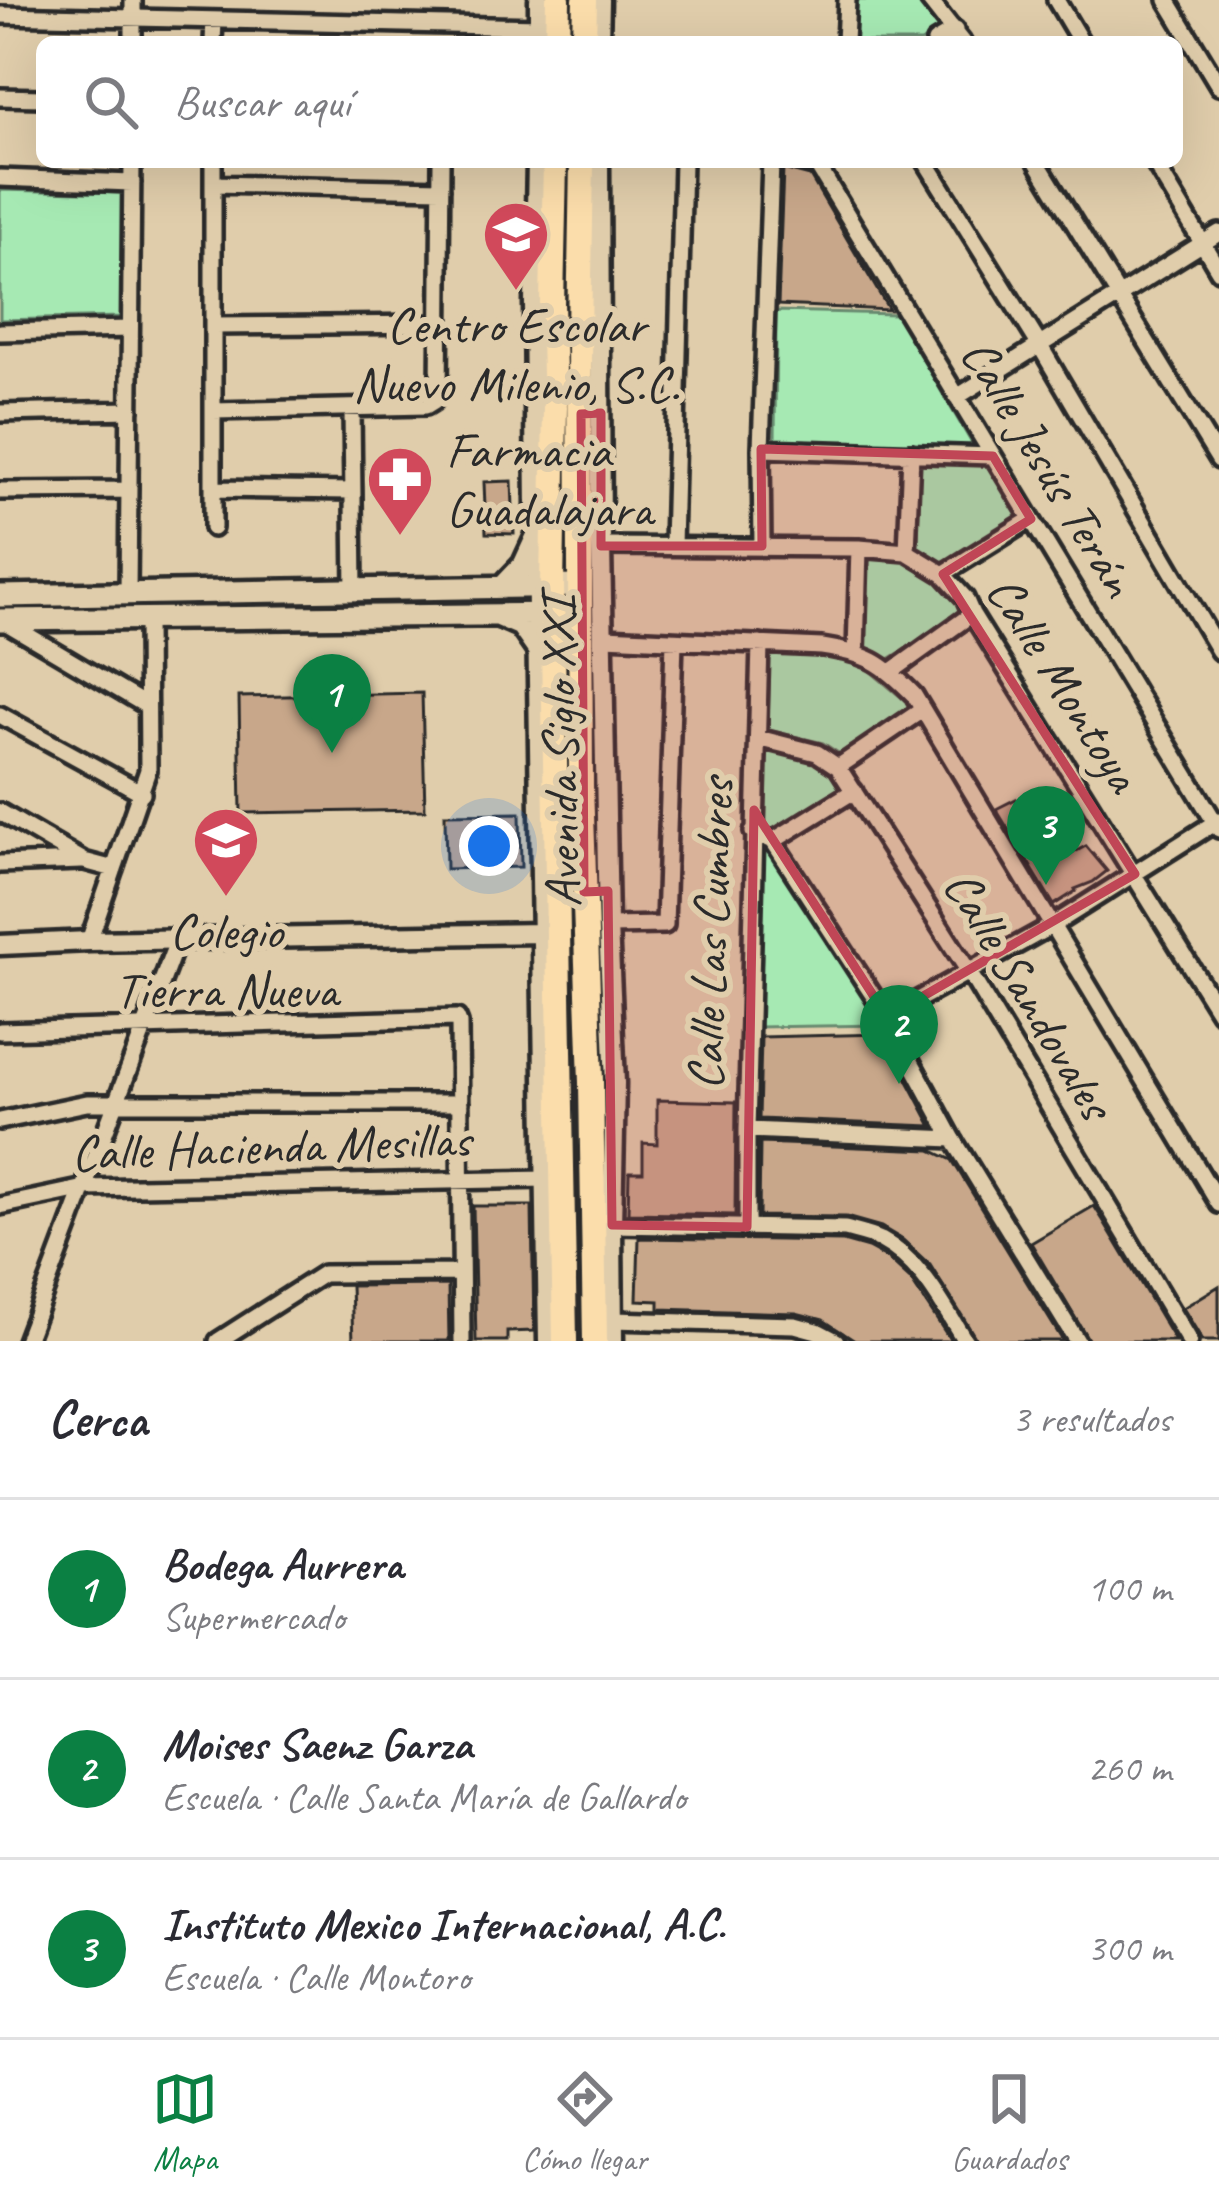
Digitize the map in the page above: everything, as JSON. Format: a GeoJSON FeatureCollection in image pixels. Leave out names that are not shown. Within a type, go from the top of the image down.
{"type":"FeatureCollection","features":[{"type":"Feature","properties":{"kind":"highway"},"geometry":{"type":"LineString","coordinates":[[545,36],[558,0]]}},
{"type":"Feature","properties":{"kind":"highway"},"geometry":{"type":"LineString","coordinates":[[584,36],[585,0]]}},
{"type":"Feature","properties":{"kind":"highway","name":"Avenida Siglo XXI"},"geometry":{"type":"LineString","coordinates":[[554,168],[543,304],[579,411],[544,587],[554,1277],[565,1341]]}},
{"type":"Feature","properties":{"kind":"highway","name":"Avenida Siglo XXI"},"geometry":{"type":"LineString","coordinates":[[582,168],[579,614],[596,891],[595,1341]]}},
{"type":"Feature","properties":{"kind":"highway"},"geometry":{"type":"LineString","coordinates":[[536,478],[579,411]]}},
{"type":"Feature","properties":{"kind":"main road"},"geometry":{"type":"LineString","coordinates":[[502,588],[524,565],[536,538]]}},
{"type":"Feature","properties":{"kind":"main road"},"geometry":{"type":"LineString","coordinates":[[0,596],[579,586]]}},
{"type":"Feature","properties":{"kind":"main road"},"geometry":{"type":"LineString","coordinates":[[494,614],[521,625],[537,648]]}},
{"type":"Feature","properties":{"kind":"main road"},"geometry":{"type":"LineString","coordinates":[[1,620],[579,614]]}},
{"type":"Feature","properties":{"kind":"street"},"geometry":{"type":"LineString","coordinates":[[133,0],[133,36]]}},
{"type":"Feature","properties":{"kind":"street"},"geometry":{"type":"LineString","coordinates":[[539,0],[545,36]]}},
{"type":"Feature","properties":{"kind":"street"},"geometry":{"type":"LineString","coordinates":[[599,36],[600,0]]}},
{"type":"Feature","properties":{"kind":"street"},"geometry":{"type":"LineString","coordinates":[[844,36],[847,0]]}},
{"type":"Feature","properties":{"kind":"street"},"geometry":{"type":"LineString","coordinates":[[929,0],[959,36]]}},
{"type":"Feature","properties":{"kind":"street"},"geometry":{"type":"LineString","coordinates":[[1056,0],[1078,36]]}},
{"type":"Feature","properties":{"kind":"street"},"geometry":{"type":"LineString","coordinates":[[1167,0],[1219,86]]}},
{"type":"Feature","properties":{"kind":"street"},"geometry":{"type":"LineString","coordinates":[[0,15],[214,20],[511,36]]}},
{"type":"Feature","properties":{"kind":"street"},"geometry":{"type":"LineString","coordinates":[[213,36],[214,20]]}},
{"type":"Feature","properties":{"kind":"street"},"geometry":{"type":"LineString","coordinates":[[0,97],[36,98]]}},
{"type":"Feature","properties":{"kind":"street"},"geometry":{"type":"LineString","coordinates":[[128,594],[132,168]]}},
{"type":"Feature","properties":{"kind":"street"},"geometry":{"type":"LineString","coordinates":[[213,168],[213,528]]}},
{"type":"Feature","properties":{"kind":"street"},"geometry":{"type":"LineString","coordinates":[[213,411],[426,406],[434,401],[440,393],[442,168]]}},
{"type":"Feature","properties":{"kind":"street","name":"Avenida Siglo XXI"},"geometry":{"type":"LineString","coordinates":[[537,168],[543,304],[536,538],[544,587]]}},
{"type":"Feature","properties":{"kind":"street","name":"Avenida Siglo XXI"},"geometry":{"type":"LineString","coordinates":[[598,168],[579,411],[601,546],[605,637],[596,891],[608,926],[615,1083],[613,1341]]}},
{"type":"Feature","properties":{"kind":"street"},"geometry":{"type":"LineString","coordinates":[[673,545],[683,168]]}},
{"type":"Feature","properties":{"kind":"street"},"geometry":{"type":"LineString","coordinates":[[762,546],[771,168]]}},
{"type":"Feature","properties":{"kind":"street","name":"Calle Jesús Terán"},"geometry":{"type":"LineString","coordinates":[[822,168],[1218,824]]}},
{"type":"Feature","properties":{"kind":"street"},"geometry":{"type":"LineString","coordinates":[[930,168],[1219,650]]}},
{"type":"Feature","properties":{"kind":"street"},"geometry":{"type":"LineString","coordinates":[[1041,168],[1219,460]]}},
{"type":"Feature","properties":{"kind":"street"},"geometry":{"type":"LineString","coordinates":[[1158,168],[1219,271]]}},
{"type":"Feature","properties":{"kind":"street"},"geometry":{"type":"LineString","coordinates":[[0,178],[132,183]]}},
{"type":"Feature","properties":{"kind":"street"},"geometry":{"type":"LineString","coordinates":[[213,184],[441,189]]}},
{"type":"Feature","properties":{"kind":"street"},"geometry":{"type":"LineString","coordinates":[[957,397],[1219,233]]}},
{"type":"Feature","properties":{"kind":"street"},"geometry":{"type":"LineString","coordinates":[[213,326],[440,324]]}},
{"type":"Feature","properties":{"kind":"street"},"geometry":{"type":"LineString","coordinates":[[0,332],[130,329]]}},
{"type":"Feature","properties":{"kind":"street"},"geometry":{"type":"LineString","coordinates":[[352,409],[354,592]]}},
{"type":"Feature","properties":{"kind":"street"},"geometry":{"type":"LineString","coordinates":[[0,413],[130,410]]}},
{"type":"Feature","properties":{"kind":"street"},"geometry":{"type":"LineString","coordinates":[[761,449],[993,456]]}},
{"type":"Feature","properties":{"kind":"street"},"geometry":{"type":"LineString","coordinates":[[907,552],[911,453]]}},
{"type":"Feature","properties":{"kind":"street"},"geometry":{"type":"LineString","coordinates":[[213,489],[352,491]]}},
{"type":"Feature","properties":{"kind":"street"},"geometry":{"type":"LineString","coordinates":[[0,491],[129,490]]}},
{"type":"Feature","properties":{"kind":"street"},"geometry":{"type":"LineString","coordinates":[[943,574],[1031,519]]}},
{"type":"Feature","properties":{"kind":"street","name":"Calle Montoya"},"geometry":{"type":"LineString","coordinates":[[601,546],[859,548],[907,552],[943,574],[965,598],[1219,1012]]}},
{"type":"Feature","properties":{"kind":"street"},"geometry":{"type":"LineString","coordinates":[[856,652],[859,548]]}},
{"type":"Feature","properties":{"kind":"street","name":"Avenida Siglo XXI"},"geometry":{"type":"LineString","coordinates":[[545,614],[537,648],[547,1179],[554,1277],[548,1341]]}},
{"type":"Feature","properties":{"kind":"street"},"geometry":{"type":"LineString","coordinates":[[891,672],[972,614]]}},
{"type":"Feature","properties":{"kind":"street"},"geometry":{"type":"LineString","coordinates":[[89,940],[148,770],[147,619]]}},
{"type":"Feature","properties":{"kind":"street"},"geometry":{"type":"LineString","coordinates":[[1,620],[147,706]]}},
{"type":"Feature","properties":{"kind":"street"},"geometry":{"type":"LineString","coordinates":[[605,637],[856,652],[891,672],[914,695],[1219,1204]]}},
{"type":"Feature","properties":{"kind":"street"},"geometry":{"type":"LineString","coordinates":[[608,926],[665,925],[674,640]]}},
{"type":"Feature","properties":{"kind":"street","name":"Calle Las Cumbres"},"geometry":{"type":"LineString","coordinates":[[747,1227],[760,644]]}},
{"type":"Feature","properties":{"kind":"street"},"geometry":{"type":"LineString","coordinates":[[758,738],[817,753],[838,767],[922,710]]}},
{"type":"Feature","properties":{"kind":"street"},"geometry":{"type":"LineString","coordinates":[[0,715],[142,793]]}},
{"type":"Feature","properties":{"kind":"street","name":"Calle Sandovales"},"geometry":{"type":"LineString","coordinates":[[838,767],[969,972],[1189,1341]]}},
{"type":"Feature","properties":{"kind":"street"},"geometry":{"type":"LineString","coordinates":[[773,841],[854,790]]}},
{"type":"Feature","properties":{"kind":"street"},"geometry":{"type":"LineString","coordinates":[[0,812],[85,861],[114,869]]}},
{"type":"Feature","properties":{"kind":"street"},"geometry":{"type":"LineString","coordinates":[[886,1017],[1053,925],[1218,824]]}},
{"type":"Feature","properties":{"kind":"street"},"geometry":{"type":"LineString","coordinates":[[753,832],[773,841],[886,1017],[953,1139],[1077,1341]]}},
{"type":"Feature","properties":{"kind":"street"},"geometry":{"type":"LineString","coordinates":[[0,865],[85,861]]}},
{"type":"Feature","properties":{"kind":"street"},"geometry":{"type":"LineString","coordinates":[[0,944],[544,933]]}},
{"type":"Feature","properties":{"kind":"street"},"geometry":{"type":"LineString","coordinates":[[26,1341],[178,939]]}},
{"type":"Feature","properties":{"kind":"street"},"geometry":{"type":"LineString","coordinates":[[0,1031],[457,1018],[462,1341]]}},
{"type":"Feature","properties":{"kind":"street"},"geometry":{"type":"LineString","coordinates":[[0,1121],[87,1102],[460,1103]]}},
{"type":"Feature","properties":{"kind":"street"},"geometry":{"type":"LineString","coordinates":[[747,1130],[953,1139]]}},
{"type":"Feature","properties":{"kind":"street","name":"Calle Hacienda Mesillas"},"geometry":{"type":"LineString","coordinates":[[0,1206],[85,1188],[547,1179]]}},
{"type":"Feature","properties":{"kind":"street"},"geometry":{"type":"LineString","coordinates":[[611,1225],[845,1229],[880,1240],[922,1275],[965,1341]]}},
{"type":"Feature","properties":{"kind":"street"},"geometry":{"type":"LineString","coordinates":[[218,1341],[323,1274],[460,1273]]}},
{"type":"Feature","properties":{"kind":"street"},"geometry":{"type":"LineString","coordinates":[[613,1320],[794,1325],[836,1341]]}},
{"type":"Feature","properties":{"kind":"street"},"geometry":{"type":"LineString","coordinates":[[743,1341],[744,1323]]}},
{"type":"Feature","properties":{"kind":"highlighted area"},"geometry":{"type":"Polygon","coordinates":[[[601,413],[601,546],[762,546],[761,449],[993,456],[1031,519],[943,574],[1135,874],[887,1017],[754,810],[747,1227],[612,1225],[608,891],[584,892],[581,414],[601,413]]]}},
{"type":"Feature","properties":{"kind":"green space"},"geometry":{"type":"Polygon","coordinates":[[[855,0],[921,0],[942,29],[931,36],[853,36],[855,0]]]}},
{"type":"Feature","properties":{"kind":"green space"},"geometry":{"type":"Polygon","coordinates":[[[0,190],[123,193],[121,317],[0,320],[0,190]]]}},
{"type":"Feature","properties":{"kind":"green space"},"geometry":{"type":"Polygon","coordinates":[[[776,311],[896,314],[974,447],[775,443],[776,311]]]}},
{"type":"Feature","properties":{"kind":"green space"},"geometry":{"type":"Polygon","coordinates":[[[920,462],[987,465],[1021,517],[943,566],[918,551],[920,462]]]}},
{"type":"Feature","properties":{"kind":"green space"},"geometry":{"type":"Polygon","coordinates":[[[863,552],[899,556],[922,567],[947,587],[964,613],[884,662],[864,648],[863,552]]]}},
{"type":"Feature","properties":{"kind":"green space"},"geometry":{"type":"Polygon","coordinates":[[[770,652],[858,661],[914,708],[843,756],[823,743],[768,730],[770,652]]]}},
{"type":"Feature","properties":{"kind":"green space"},"geometry":{"type":"Polygon","coordinates":[[[767,749],[819,765],[842,787],[772,834],[760,827],[767,749]]]}},
{"type":"Feature","properties":{"kind":"green space"},"geometry":{"type":"Polygon","coordinates":[[[757,841],[769,846],[883,1025],[757,1027],[757,841]]]}},
{"type":"Feature","properties":{"kind":"building"},"geometry":{"type":"Polygon","coordinates":[[[783,169],[810,176],[889,310],[778,305],[783,169]]]}},
{"type":"Feature","properties":{"kind":"building"},"geometry":{"type":"Polygon","coordinates":[[[512,481],[514,534],[486,533],[484,482],[512,481]]]}},
{"type":"Feature","properties":{"kind":"building"},"geometry":{"type":"Polygon","coordinates":[[[422,693],[425,810],[241,813],[239,697],[422,693]]]}},
{"type":"Feature","properties":{"kind":"building"},"geometry":{"type":"Polygon","coordinates":[[[1016,799],[1021,818],[1025,816],[1050,865],[1086,846],[1107,871],[1054,905],[996,809],[1016,799]]]}},
{"type":"Feature","properties":{"kind":"building"},"geometry":{"type":"Polygon","coordinates":[[[520,813],[521,867],[446,869],[445,814],[520,813]]]}},
{"type":"Feature","properties":{"kind":"building"},"geometry":{"type":"Polygon","coordinates":[[[883,1034],[932,1126],[759,1119],[761,1037],[883,1034]]]}},
{"type":"Feature","properties":{"kind":"building"},"geometry":{"type":"Polygon","coordinates":[[[657,1100],[736,1102],[735,1215],[628,1213],[629,1172],[643,1172],[643,1143],[657,1144],[657,1100]]]}},
{"type":"Feature","properties":{"kind":"building"},"geometry":{"type":"Polygon","coordinates":[[[760,1143],[931,1150],[952,1160],[1063,1341],[977,1341],[930,1265],[881,1227],[846,1217],[759,1216],[760,1143]]]}},
{"type":"Feature","properties":{"kind":"building"},"geometry":{"type":"Polygon","coordinates":[[[473,1206],[532,1206],[534,1331],[507,1332],[507,1341],[476,1341],[473,1206]]]}},
{"type":"Feature","properties":{"kind":"building"},"geometry":{"type":"Polygon","coordinates":[[[1094,1206],[1175,1341],[1089,1341],[1031,1243],[1094,1206]]]}},
{"type":"Feature","properties":{"kind":"building"},"geometry":{"type":"Polygon","coordinates":[[[639,1238],[843,1241],[868,1248],[910,1279],[951,1341],[855,1341],[823,1320],[796,1313],[659,1309],[659,1301],[637,1300],[639,1238]]]}},
{"type":"Feature","properties":{"kind":"building"},"geometry":{"type":"Polygon","coordinates":[[[448,1285],[449,1341],[353,1341],[351,1286],[448,1285]]]}},
{"type":"Feature","properties":{"kind":"building"},"geometry":{"type":"Polygon","coordinates":[[[1219,1286],[1219,1341],[1203,1341],[1183,1308],[1219,1286]]]}},
{"type":"Feature","properties":{"kind":"place","name":"Centro Escolar Nuevo Milenio, S.C."},"geometry":{"type":"Point","coordinates":[516,293]}},
{"type":"Feature","properties":{"kind":"place","name":"Farmacia Guadalajara"},"geometry":{"type":"Point","coordinates":[400,538]}},
{"type":"Feature","properties":{"kind":"place","name":"Bodega Aurrera"},"geometry":{"type":"Point","coordinates":[332,753]}},
{"type":"Feature","properties":{"kind":"place","name":"Instituto Mexico Internacional, A.C."},"geometry":{"type":"Point","coordinates":[1046,885]}},
{"type":"Feature","properties":{"kind":"place","name":"Colegio Tierra Nueva"},"geometry":{"type":"Point","coordinates":[226,899]}},
{"type":"Feature","properties":{"kind":"place","name":"Moises Saenz Garza"},"geometry":{"type":"Point","coordinates":[899,1084]}}]}
